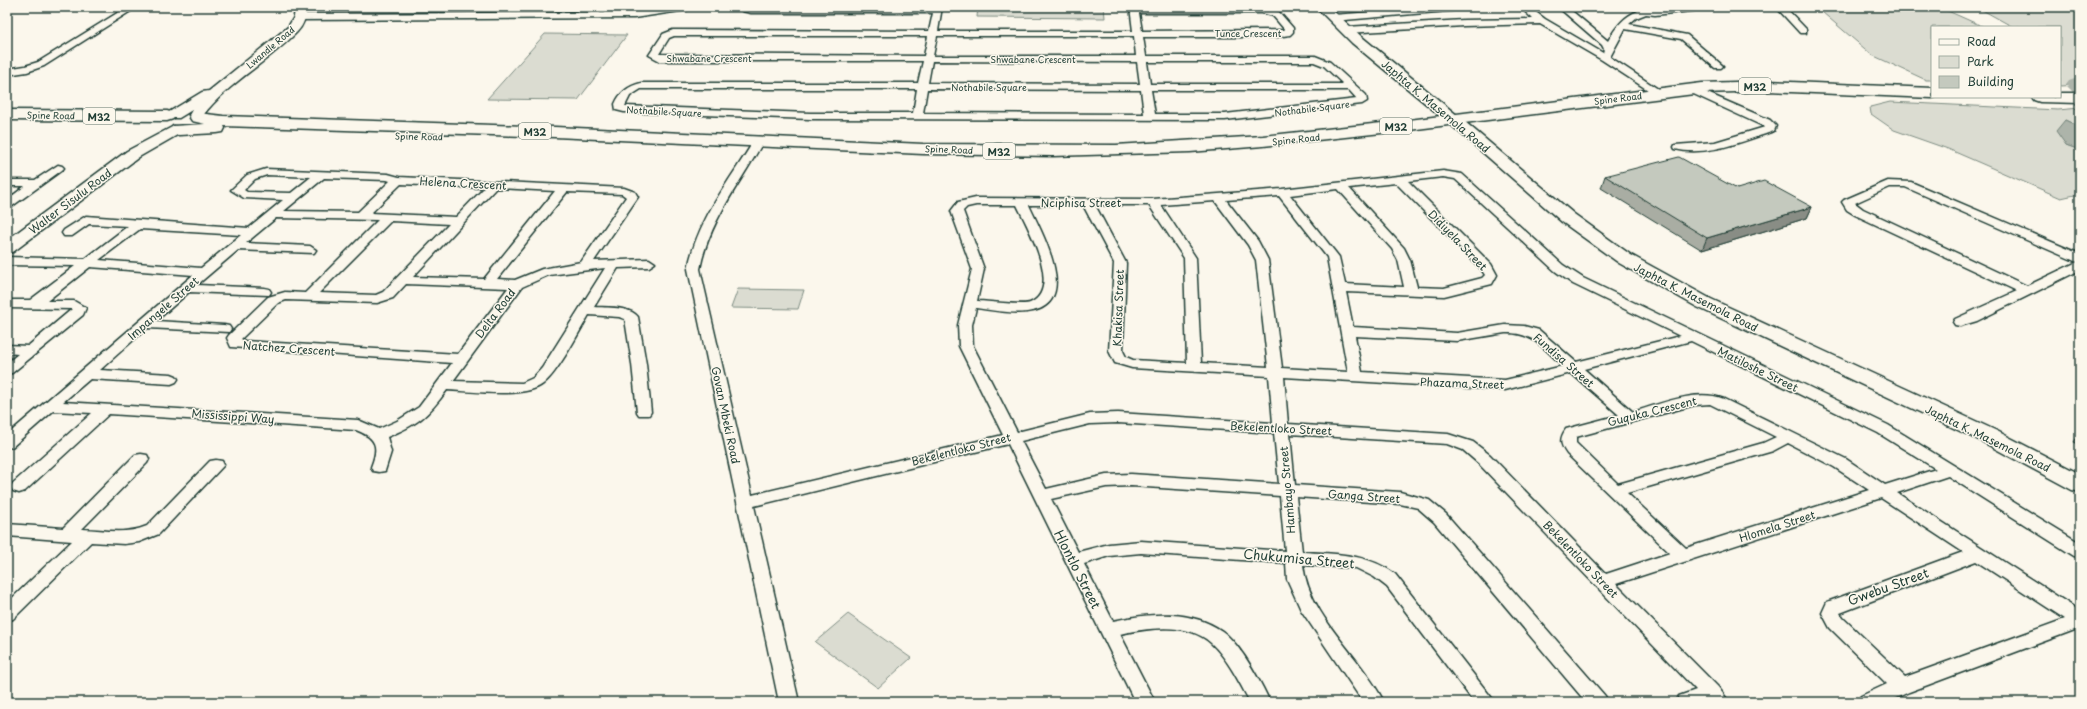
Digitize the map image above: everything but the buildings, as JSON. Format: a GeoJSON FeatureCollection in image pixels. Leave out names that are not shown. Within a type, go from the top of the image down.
{"type":"FeatureCollection","features":[{"type":"Feature","properties":{"kind":"main road","name":"Japhta K. Masemola Road"},"geometry":{"type":"LineString","coordinates":[[1322,7],[1346,30],[1587,233],[1656,278],[1807,353],[1989,436],[2080,484]]}},
{"type":"Feature","properties":{"kind":"main road","name":"Lwandle Road"},"geometry":{"type":"LineString","coordinates":[[174,123],[288,34],[301,12]]}},
{"type":"Feature","properties":{"kind":"main road","name":"Lwandle Road"},"geometry":{"type":"LineString","coordinates":[[197,117],[205,103],[229,81]]}},
{"type":"Feature","properties":{"kind":"main road","name":"Spine Road"},"geometry":{"type":"LineString","coordinates":[[7,115],[193,124],[197,117],[229,121],[996,151],[1116,150],[1281,141],[1691,89],[1754,86],[1931,93]]}},
{"type":"Feature","properties":{"kind":"main road"},"geometry":{"type":"LineString","coordinates":[[2061,98],[2080,98]]}},
{"type":"Feature","properties":{"kind":"main road","name":"Spine Road"},"geometry":{"type":"LineString","coordinates":[[7,124],[104,124],[162,132],[174,123],[214,128],[466,137],[658,137]]}},
{"type":"Feature","properties":{"kind":"main road","name":"Walter Sisulu Road"},"geometry":{"type":"LineString","coordinates":[[7,248],[174,123]]}},
{"type":"Feature","properties":{"kind":"main road","name":"Walter Sisulu Road"},"geometry":{"type":"LineString","coordinates":[[133,154],[139,143],[152,130]]}},
{"type":"Feature","properties":{"kind":"street"},"geometry":{"type":"LineString","coordinates":[[7,72],[27,69],[41,64],[133,7]]}},
{"type":"Feature","properties":{"kind":"street"},"geometry":{"type":"LineString","coordinates":[[392,16],[402,7]]}},
{"type":"Feature","properties":{"kind":"street"},"geometry":{"type":"LineString","coordinates":[[301,12],[392,16],[634,15],[687,7]]}},
{"type":"Feature","properties":{"kind":"street"},"geometry":{"type":"LineString","coordinates":[[745,7],[745,9],[751,10],[938,8],[917,116]]}},
{"type":"Feature","properties":{"kind":"street"},"geometry":{"type":"LineString","coordinates":[[1333,18],[1460,7]]}},
{"type":"Feature","properties":{"kind":"street"},"geometry":{"type":"LineString","coordinates":[[1524,7],[1542,21],[1607,54],[1657,93]]}},
{"type":"Feature","properties":{"kind":"street"},"geometry":{"type":"LineString","coordinates":[[1562,7],[1597,34],[1607,54]]}},
{"type":"Feature","properties":{"kind":"street"},"geometry":{"type":"LineString","coordinates":[[1636,7],[1650,9],[1655,12],[1700,7]]}},
{"type":"Feature","properties":{"kind":"street"},"geometry":{"type":"LineString","coordinates":[[1780,7],[1803,31]]}},
{"type":"Feature","properties":{"kind":"street"},"geometry":{"type":"LineString","coordinates":[[1134,8],[1150,116]]}},
{"type":"Feature","properties":{"kind":"street","name":"Tunce Crescent"},"geometry":{"type":"LineString","coordinates":[[1134,8],[1263,10],[1276,14],[1290,30],[1287,33],[1276,34],[1137,33]]}},
{"type":"Feature","properties":{"kind":"street"},"geometry":{"type":"LineString","coordinates":[[1607,54],[1618,30],[1635,14],[1650,9]]}},
{"type":"Feature","properties":{"kind":"street"},"geometry":{"type":"LineString","coordinates":[[1346,30],[1464,23],[1542,21]]}},
{"type":"Feature","properties":{"kind":"street"},"geometry":{"type":"LineString","coordinates":[[1623,26],[1684,37],[1718,66]]}},
{"type":"Feature","properties":{"kind":"street","name":"Shwabane Crescent"},"geometry":{"type":"LineString","coordinates":[[1137,33],[673,33],[666,36],[654,55],[660,58],[1315,59],[1327,64],[1350,87]]}},
{"type":"Feature","properties":{"kind":"street","name":"Nothabile Square"},"geometry":{"type":"LineString","coordinates":[[641,86],[922,86],[1350,87],[1362,97],[1362,101],[1252,115],[1150,116],[776,116],[620,108],[620,104],[630,90],[641,86]]}},
{"type":"Feature","properties":{"kind":"street"},"geometry":{"type":"LineString","coordinates":[[1679,147],[1708,148],[1722,145],[1770,129],[1771,126],[1766,122],[1691,89]]}},
{"type":"Feature","properties":{"kind":"street","name":"Govan Mbeki Road"},"geometry":{"type":"LineString","coordinates":[[758,142],[704,231],[697,249],[694,269],[789,702]]}},
{"type":"Feature","properties":{"kind":"street"},"geometry":{"type":"LineString","coordinates":[[7,205],[58,168]]}},
{"type":"Feature","properties":{"kind":"street","name":"Helena Crescent"},"geometry":{"type":"LineString","coordinates":[[292,197],[244,195],[237,190],[251,177],[266,172],[388,177],[398,180],[624,191],[631,194],[632,197],[584,267]]}},
{"type":"Feature","properties":{"kind":"street","name":"Impangele Street"},"geometry":{"type":"LineString","coordinates":[[7,443],[234,246],[320,174]]}},
{"type":"Feature","properties":{"kind":"street","name":"Nciphisa Street"},"geometry":{"type":"LineString","coordinates":[[1011,437],[966,346],[965,325],[978,269],[957,209],[963,204],[974,202],[1154,202],[1219,198],[1449,174]]}},
{"type":"Feature","properties":{"kind":"street","name":"Matiloshe Street"},"geometry":{"type":"LineString","coordinates":[[1449,174],[1462,178],[1570,277],[1882,429],[2080,551]]}},
{"type":"Feature","properties":{"kind":"street","name":"Didiyela Street"},"geometry":{"type":"LineString","coordinates":[[1339,288],[1444,292],[1487,281],[1491,275],[1487,268],[1399,179]]}},
{"type":"Feature","properties":{"kind":"street"},"geometry":{"type":"LineString","coordinates":[[361,216],[398,180]]}},
{"type":"Feature","properties":{"kind":"street"},"geometry":{"type":"LineString","coordinates":[[7,183],[36,183]]}},
{"type":"Feature","properties":{"kind":"street"},"geometry":{"type":"LineString","coordinates":[[2027,291],[1859,212],[1851,208],[1848,202],[1888,184],[1907,184],[2080,259]]}},
{"type":"Feature","properties":{"kind":"street","name":"Natchez Crescent"},"geometry":{"type":"LineString","coordinates":[[461,359],[236,344],[234,338],[273,300],[285,296],[377,298],[388,295],[404,280],[493,185]]}},
{"type":"Feature","properties":{"kind":"street"},"geometry":{"type":"LineString","coordinates":[[1341,186],[1398,248],[1404,260],[1412,291]]}},
{"type":"Feature","properties":{"kind":"street"},"geometry":{"type":"LineString","coordinates":[[487,283],[564,188]]}},
{"type":"Feature","properties":{"kind":"street"},"geometry":{"type":"LineString","coordinates":[[1282,192],[1331,252],[1335,263],[1356,378]]}},
{"type":"Feature","properties":{"kind":"street","name":"Hambayo Street"},"geometry":{"type":"LineString","coordinates":[[1219,198],[1254,244],[1262,260],[1276,373],[1293,557],[1296,579],[1300,593],[1374,702]]}},
{"type":"Feature","properties":{"kind":"street"},"geometry":{"type":"LineString","coordinates":[[970,304],[1027,308],[1035,306],[1046,298],[1050,279],[1048,262],[1021,202]]}},
{"type":"Feature","properties":{"kind":"street","name":"Khakisa Street"},"geometry":{"type":"LineString","coordinates":[[1087,202],[1120,263],[1121,279],[1115,342],[1120,360],[1146,366],[1276,373]]}},
{"type":"Feature","properties":{"kind":"street"},"geometry":{"type":"LineString","coordinates":[[1154,202],[1190,258],[1194,368]]}},
{"type":"Feature","properties":{"kind":"street"},"geometry":{"type":"LineString","coordinates":[[272,214],[388,217],[460,221]]}},
{"type":"Feature","properties":{"kind":"street"},"geometry":{"type":"LineString","coordinates":[[309,296],[388,217]]}},
{"type":"Feature","properties":{"kind":"street"},"geometry":{"type":"LineString","coordinates":[[68,233],[86,220],[126,222],[137,225],[251,232]]}},
{"type":"Feature","properties":{"kind":"street"},"geometry":{"type":"LineString","coordinates":[[34,304],[137,225]]}},
{"type":"Feature","properties":{"kind":"street"},"geometry":{"type":"LineString","coordinates":[[234,246],[310,250]]}},
{"type":"Feature","properties":{"kind":"street"},"geometry":{"type":"LineString","coordinates":[[7,261],[87,263],[204,272]]}},
{"type":"Feature","properties":{"kind":"street","name":"Delta Road"},"geometry":{"type":"LineString","coordinates":[[378,435],[402,425],[424,410],[444,385],[461,359],[517,284],[527,277],[548,270],[649,263]]}},
{"type":"Feature","properties":{"kind":"street"},"geometry":{"type":"LineString","coordinates":[[444,385],[524,388],[532,385],[543,376],[614,265]]}},
{"type":"Feature","properties":{"kind":"street"},"geometry":{"type":"LineString","coordinates":[[1960,322],[1972,318],[2080,265]]}},
{"type":"Feature","properties":{"kind":"street"},"geometry":{"type":"LineString","coordinates":[[404,280],[517,284]]}},
{"type":"Feature","properties":{"kind":"street"},"geometry":{"type":"LineString","coordinates":[[186,288],[264,292]]}},
{"type":"Feature","properties":{"kind":"street"},"geometry":{"type":"LineString","coordinates":[[7,304],[74,305],[79,308],[78,312],[7,370]]}},
{"type":"Feature","properties":{"kind":"street"},"geometry":{"type":"LineString","coordinates":[[586,311],[621,313],[631,317],[639,364],[644,412]]}},
{"type":"Feature","properties":{"kind":"street"},"geometry":{"type":"LineString","coordinates":[[144,324],[224,329]]}},
{"type":"Feature","properties":{"kind":"street","name":"Fundisa Street"},"geometry":{"type":"LineString","coordinates":[[1347,331],[1457,337],[1476,335],[1501,328],[1519,328],[1534,333],[1629,416]]}},
{"type":"Feature","properties":{"kind":"street","name":"Phazama Street"},"geometry":{"type":"LineString","coordinates":[[1276,373],[1505,385],[1691,337]]}},
{"type":"Feature","properties":{"kind":"street"},"geometry":{"type":"LineString","coordinates":[[7,349],[32,350]]}},
{"type":"Feature","properties":{"kind":"street"},"geometry":{"type":"LineString","coordinates":[[88,374],[171,379]]}},
{"type":"Feature","properties":{"kind":"street","name":"Guquka Crescent"},"geometry":{"type":"LineString","coordinates":[[1683,556],[1572,450],[1567,444],[1567,438],[1571,433],[1629,416],[1695,400],[1711,399],[1727,405],[1840,463],[2080,620]]}},
{"type":"Feature","properties":{"kind":"street","name":"Mississippi Way"},"geometry":{"type":"LineString","coordinates":[[51,406],[358,425],[371,429],[378,435]]}},
{"type":"Feature","properties":{"kind":"street"},"geometry":{"type":"LineString","coordinates":[[19,487],[105,410]]}},
{"type":"Feature","properties":{"kind":"street","name":"Bekelentloko Street"},"geometry":{"type":"LineString","coordinates":[[745,502],[1011,437],[1097,418],[1436,438],[1468,446],[1484,459],[1715,697]]}},
{"type":"Feature","properties":{"kind":"street"},"geometry":{"type":"LineString","coordinates":[[378,435],[383,444],[384,455],[379,467]]}},
{"type":"Feature","properties":{"kind":"street","name":"Hlontlo Street"},"geometry":{"type":"LineString","coordinates":[[1011,437],[1145,702]]}},
{"type":"Feature","properties":{"kind":"street"},"geometry":{"type":"LineString","coordinates":[[1615,491],[1768,447],[1788,437]]}},
{"type":"Feature","properties":{"kind":"street"},"geometry":{"type":"LineString","coordinates":[[67,534],[141,459]]}},
{"type":"Feature","properties":{"kind":"street"},"geometry":{"type":"LineString","coordinates":[[7,530],[87,536],[132,537],[146,534],[158,526],[216,465]]}},
{"type":"Feature","properties":{"kind":"street","name":"Hlomela Street"},"geometry":{"type":"LineString","coordinates":[[1604,581],[1950,470]]}},
{"type":"Feature","properties":{"kind":"street","name":"Ganga Street"},"geometry":{"type":"LineString","coordinates":[[1041,496],[1116,480],[1400,498],[1423,504],[1440,518],[1598,702]]}},
{"type":"Feature","properties":{"kind":"street"},"geometry":{"type":"LineString","coordinates":[[7,614],[87,536]]}},
{"type":"Feature","properties":{"kind":"street","name":"Chukumisa Street"},"geometry":{"type":"LineString","coordinates":[[1074,560],[1109,550],[1141,547],[1357,562],[1384,575],[1393,582],[1486,702]]}},
{"type":"Feature","properties":{"kind":"street","name":"Gwebu Street"},"geometry":{"type":"LineString","coordinates":[[1902,686],[1836,624],[1831,613],[1833,607],[1978,553]]}},
{"type":"Feature","properties":{"kind":"street"},"geometry":{"type":"LineString","coordinates":[[1868,702],[1902,686],[2080,620]]}},
{"type":"Feature","properties":{"kind":"street"},"geometry":{"type":"LineString","coordinates":[[1108,629],[1155,621],[1178,623],[1208,631],[1228,649],[1260,702]]}},
{"type":"Feature","properties":{"kind":"street"},"geometry":{"type":"LineString","coordinates":[[1686,702],[1715,697]]}},
{"type":"Feature","properties":{"kind":"green space"},"geometry":{"type":"Polygon","coordinates":[[[978,7],[1104,7],[1105,18],[977,17],[978,7]]]}},
{"type":"Feature","properties":{"kind":"green space"},"geometry":{"type":"Polygon","coordinates":[[[1825,7],[1939,7],[1982,26],[1931,26],[1931,80],[1926,80],[1872,55],[1822,12],[1825,7]]]}},
{"type":"Feature","properties":{"kind":"green space"},"geometry":{"type":"Polygon","coordinates":[[[1977,7],[2080,7],[2080,85],[2061,86],[2061,26],[2011,26],[1977,7]]]}},
{"type":"Feature","properties":{"kind":"green space"},"geometry":{"type":"Polygon","coordinates":[[[545,34],[627,35],[578,100],[487,99],[545,34]]]}},
{"type":"Feature","properties":{"kind":"green space"},"geometry":{"type":"Polygon","coordinates":[[[1890,102],[2058,110],[2080,108],[2080,127],[2065,120],[2066,145],[2080,150],[2079,194],[2061,198],[1948,149],[1894,130],[1871,114],[1870,107],[1890,102]]]}},
{"type":"Feature","properties":{"kind":"green space"},"geometry":{"type":"Polygon","coordinates":[[[738,289],[804,290],[798,309],[731,308],[738,289]]]}},
{"type":"Feature","properties":{"kind":"green space"},"geometry":{"type":"Polygon","coordinates":[[[848,614],[911,658],[878,688],[815,642],[848,614]]]}},
{"type":"Feature","properties":{"kind":"shaded area"},"geometry":{"type":"Polygon","coordinates":[[[2065,120],[2080,127],[2080,150],[2066,145],[2056,131],[2065,120]]]}},
{"type":"Feature","properties":{"kind":"waterway"},"geometry":{"type":"LineString","coordinates":[[2080,82],[2075,85],[2080,88]]}}]}
